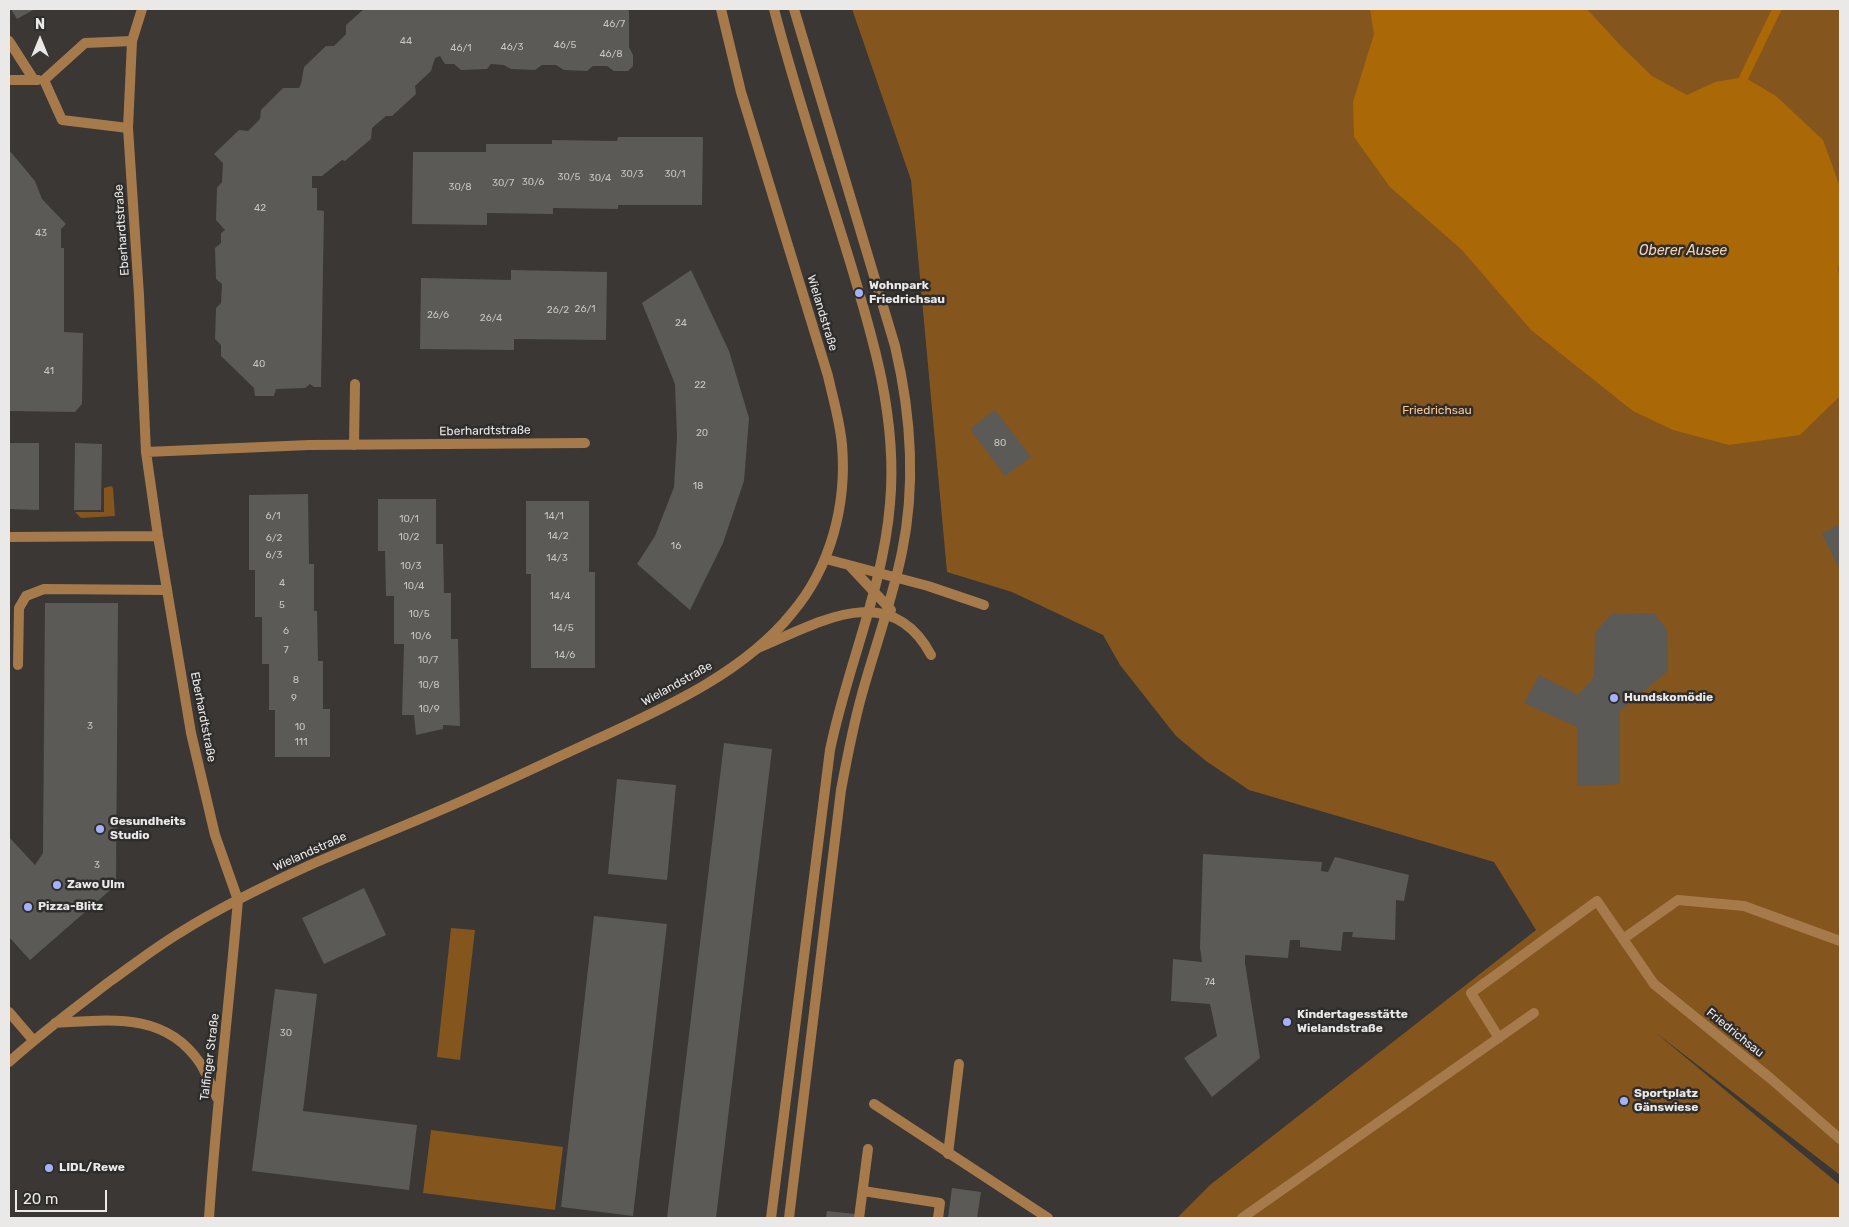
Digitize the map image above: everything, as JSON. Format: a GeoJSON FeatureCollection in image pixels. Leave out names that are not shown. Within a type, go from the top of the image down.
{"type":"FeatureCollection","features":[{"type":"Feature","properties":{"kind":"street","name":"Eberhardtstraße"},"geometry":{"type":"LineString","coordinates":[[142,9],[132,42],[128,128],[139,296],[146,452],[158,536],[192,732],[215,835],[238,900]]}},
{"type":"Feature","properties":{"kind":"street","name":"Wielandstraße"},"geometry":{"type":"LineString","coordinates":[[9,1062],[54,1023],[155,948],[201,920],[318,862],[524,773],[661,709],[707,683],[757,648],[776,631],[794,612],[809,590],[826,559],[839,516],[843,480],[842,444],[828,376],[741,92],[720,9]]}},
{"type":"Feature","properties":{"kind":"street"},"geometry":{"type":"LineString","coordinates":[[771,1218],[830,750],[844,690],[869,612],[879,573],[888,525],[891,478],[889,424],[881,372],[774,9]]}},
{"type":"Feature","properties":{"kind":"street"},"geometry":{"type":"LineString","coordinates":[[789,1218],[841,790],[854,725],[896,577],[906,529],[910,477],[908,423],[895,346],[794,9]]}},
{"type":"Feature","properties":{"kind":"street"},"geometry":{"type":"LineString","coordinates":[[9,41],[39,80],[62,120],[128,128]]}},
{"type":"Feature","properties":{"kind":"street"},"geometry":{"type":"LineString","coordinates":[[9,80],[39,80],[85,42],[132,42]]}},
{"type":"Feature","properties":{"kind":"street"},"geometry":{"type":"LineString","coordinates":[[354,446],[355,384]]}},
{"type":"Feature","properties":{"kind":"street","name":"Eberhardtstraße"},"geometry":{"type":"LineString","coordinates":[[146,452],[308,446],[585,443]]}},
{"type":"Feature","properties":{"kind":"street"},"geometry":{"type":"LineString","coordinates":[[9,537],[158,536]]}},
{"type":"Feature","properties":{"kind":"street"},"geometry":{"type":"LineString","coordinates":[[826,559],[928,586],[984,605]]}},
{"type":"Feature","properties":{"kind":"street"},"geometry":{"type":"LineString","coordinates":[[849,565],[874,592],[887,610],[919,636],[931,656]]}},
{"type":"Feature","properties":{"kind":"street"},"geometry":{"type":"LineString","coordinates":[[18,665],[18,608],[26,596],[44,589],[167,590]]}},
{"type":"Feature","properties":{"kind":"street"},"geometry":{"type":"LineString","coordinates":[[757,648],[828,619],[853,612],[887,610]]}},
{"type":"Feature","properties":{"kind":"street","name":"Talfinger Straße"},"geometry":{"type":"LineString","coordinates":[[209,1218],[218,1100],[238,900]]}},
{"type":"Feature","properties":{"kind":"street"},"geometry":{"type":"LineString","coordinates":[[1623,939],[1678,900],[1744,906],[1840,940]]}},
{"type":"Feature","properties":{"kind":"street","name":"Friedrichsau"},"geometry":{"type":"LineString","coordinates":[[1499,1038],[1471,993],[1597,901],[1654,984],[1770,1078],[1840,1138]]}},
{"type":"Feature","properties":{"kind":"street"},"geometry":{"type":"LineString","coordinates":[[9,1012],[33,1040]]}},
{"type":"Feature","properties":{"kind":"street"},"geometry":{"type":"LineString","coordinates":[[1242,1218],[1534,1013]]}},
{"type":"Feature","properties":{"kind":"street"},"geometry":{"type":"LineString","coordinates":[[54,1023],[110,1020],[132,1021],[150,1025],[172,1036],[187,1048],[200,1064],[218,1100]]}},
{"type":"Feature","properties":{"kind":"street"},"geometry":{"type":"LineString","coordinates":[[948,1154],[959,1064]]}},
{"type":"Feature","properties":{"kind":"street"},"geometry":{"type":"LineString","coordinates":[[874,1104],[1048,1218]]}},
{"type":"Feature","properties":{"kind":"street"},"geometry":{"type":"LineString","coordinates":[[859,1218],[868,1149]]}},
{"type":"Feature","properties":{"kind":"street"},"geometry":{"type":"LineString","coordinates":[[863,1191],[940,1203],[938,1218]]}},
{"type":"Feature","properties":{"kind":"green space","name":"Friedrichsau"},"geometry":{"type":"Polygon","coordinates":[[[852,9],[1840,9],[1840,1175],[1656,1033],[1840,1185],[1840,1218],[1177,1218],[1210,1185],[1536,930],[1494,862],[1249,790],[1206,761],[1176,736],[1120,665],[1103,635],[1012,592],[947,572],[911,180],[852,9]]]}},
{"type":"Feature","properties":{"kind":"green space"},"geometry":{"type":"Polygon","coordinates":[[[111,486],[113,488],[115,516],[81,518],[75,512],[104,512],[104,488],[111,486]]]}},
{"type":"Feature","properties":{"kind":"green space"},"geometry":{"type":"Polygon","coordinates":[[[451,928],[475,930],[460,1060],[437,1057],[451,928]]]}},
{"type":"Feature","properties":{"kind":"green space"},"geometry":{"type":"Polygon","coordinates":[[[431,1130],[563,1147],[555,1210],[423,1193],[431,1130]]]}},
{"type":"Feature","properties":{"kind":"water","name":"Oberer Ausee"},"geometry":{"type":"Polygon","coordinates":[[[1370,9],[1587,9],[1652,76],[1687,95],[1715,82],[1744,77],[1776,96],[1823,140],[1840,187],[1840,261],[1838,269],[1840,279],[1839,397],[1800,435],[1729,445],[1673,430],[1633,411],[1531,330],[1462,250],[1390,187],[1354,137],[1353,102],[1374,34],[1370,9]]]}},
{"type":"Feature","properties":{"kind":"building"},"geometry":{"type":"Polygon","coordinates":[[[11,9],[35,9],[17,19],[11,9]]]}},
{"type":"Feature","properties":{"kind":"building"},"geometry":{"type":"Polygon","coordinates":[[[364,9],[627,9],[629,11],[629,47],[633,55],[633,66],[628,71],[614,71],[607,66],[593,66],[587,71],[564,70],[556,65],[542,65],[535,70],[511,69],[504,65],[491,64],[487,69],[461,70],[454,64],[445,64],[440,56],[435,58],[431,71],[415,86],[416,94],[392,116],[386,116],[372,128],[371,139],[345,161],[342,160],[322,176],[312,176],[312,188],[317,188],[317,210],[324,211],[321,387],[314,387],[310,384],[305,388],[276,389],[274,396],[255,396],[254,388],[221,356],[221,345],[215,339],[216,308],[221,303],[222,284],[216,279],[215,248],[221,243],[221,233],[225,230],[216,220],[217,188],[222,182],[223,163],[214,154],[239,130],[248,131],[260,119],[261,110],[283,88],[299,88],[304,67],[326,46],[334,46],[346,34],[346,25],[364,9]]]}},
{"type":"Feature","properties":{"kind":"building"},"geometry":{"type":"Polygon","coordinates":[[[618,137],[703,137],[702,205],[618,205],[618,209],[553,208],[553,214],[487,213],[487,225],[412,224],[413,152],[486,152],[486,144],[552,144],[552,140],[617,141],[618,137]]]}},
{"type":"Feature","properties":{"kind":"building"},"geometry":{"type":"Polygon","coordinates":[[[9,150],[35,181],[42,199],[66,224],[61,229],[61,248],[64,248],[64,332],[83,333],[82,404],[75,412],[9,411],[9,150]]]}},
{"type":"Feature","properties":{"kind":"building"},"geometry":{"type":"Polygon","coordinates":[[[511,270],[607,272],[606,340],[514,339],[514,350],[420,349],[421,278],[511,280],[511,270]]]}},
{"type":"Feature","properties":{"kind":"building"},"geometry":{"type":"Polygon","coordinates":[[[691,270],[729,351],[749,418],[744,481],[723,543],[690,610],[637,564],[655,536],[674,487],[677,437],[675,384],[642,303],[691,270]]]}},
{"type":"Feature","properties":{"kind":"building"},"geometry":{"type":"Polygon","coordinates":[[[995,410],[1031,457],[1005,476],[970,429],[995,410]]]}},
{"type":"Feature","properties":{"kind":"building"},"geometry":{"type":"Polygon","coordinates":[[[9,443],[39,443],[39,510],[9,509],[9,443]]]}},
{"type":"Feature","properties":{"kind":"building"},"geometry":{"type":"Polygon","coordinates":[[[75,443],[102,444],[101,510],[74,510],[75,443]]]}},
{"type":"Feature","properties":{"kind":"building"},"geometry":{"type":"Polygon","coordinates":[[[308,494],[309,564],[314,564],[314,611],[317,611],[318,661],[323,661],[323,709],[330,709],[330,757],[275,757],[275,710],[269,710],[269,664],[262,664],[262,617],[255,617],[255,570],[249,570],[249,495],[308,494]]]}},
{"type":"Feature","properties":{"kind":"building"},"geometry":{"type":"Polygon","coordinates":[[[378,499],[436,499],[436,544],[443,544],[444,593],[451,593],[451,639],[458,639],[460,726],[443,725],[443,729],[416,735],[414,715],[402,715],[404,644],[394,644],[394,596],[386,596],[385,551],[378,551],[378,499]]]}},
{"type":"Feature","properties":{"kind":"building"},"geometry":{"type":"Polygon","coordinates":[[[526,501],[589,501],[589,572],[595,572],[595,668],[531,668],[531,574],[526,574],[526,501]]]}},
{"type":"Feature","properties":{"kind":"building"},"geometry":{"type":"Polygon","coordinates":[[[1840,524],[1840,570],[1822,534],[1840,524]]]}},
{"type":"Feature","properties":{"kind":"building"},"geometry":{"type":"Polygon","coordinates":[[[45,603],[118,603],[116,885],[30,960],[9,937],[9,837],[35,865],[43,853],[45,603]]]}},
{"type":"Feature","properties":{"kind":"building"},"geometry":{"type":"Polygon","coordinates":[[[1654,613],[1667,630],[1668,671],[1620,711],[1620,784],[1577,786],[1577,727],[1524,703],[1539,675],[1578,695],[1594,677],[1595,633],[1611,614],[1654,613]]]}},
{"type":"Feature","properties":{"kind":"building"},"geometry":{"type":"Polygon","coordinates":[[[724,743],[772,749],[716,1218],[667,1218],[724,743]]]}},
{"type":"Feature","properties":{"kind":"building"},"geometry":{"type":"Polygon","coordinates":[[[617,779],[676,785],[667,880],[608,874],[617,779]]]}},
{"type":"Feature","properties":{"kind":"building"},"geometry":{"type":"Polygon","coordinates":[[[1203,854],[1322,862],[1321,871],[1328,872],[1335,857],[1409,875],[1404,901],[1396,900],[1395,940],[1352,937],[1353,932],[1343,932],[1341,951],[1300,947],[1300,940],[1290,940],[1288,958],[1245,955],[1260,1058],[1212,1097],[1184,1058],[1217,1036],[1210,1004],[1171,1001],[1173,959],[1202,962],[1200,948],[1203,854]]]}},
{"type":"Feature","properties":{"kind":"building"},"geometry":{"type":"Polygon","coordinates":[[[364,888],[386,935],[324,964],[302,918],[364,888]]]}},
{"type":"Feature","properties":{"kind":"building"},"geometry":{"type":"Polygon","coordinates":[[[594,916],[667,924],[633,1216],[561,1207],[594,916]]]}},
{"type":"Feature","properties":{"kind":"building"},"geometry":{"type":"Polygon","coordinates":[[[275,989],[317,994],[303,1111],[417,1125],[409,1190],[252,1171],[275,989]]]}},
{"type":"Feature","properties":{"kind":"building"},"geometry":{"type":"Polygon","coordinates":[[[952,1188],[981,1192],[977,1218],[948,1218],[952,1188]]]}},
{"type":"Feature","properties":{"kind":"building"},"geometry":{"type":"Polygon","coordinates":[[[827,1211],[855,1214],[855,1218],[826,1218],[827,1211]]]}},
{"type":"Feature","properties":{"kind":"waterway"},"geometry":{"type":"LineString","coordinates":[[1744,77],[1777,9]]}},
{"type":"Feature","properties":{"kind":"place","name":"Wohnpark Friedrichsau"},"geometry":{"type":"Point","coordinates":[859,293]}},
{"type":"Feature","properties":{"kind":"place","name":"Hundskomödie"},"geometry":{"type":"Point","coordinates":[1614,698]}},
{"type":"Feature","properties":{"kind":"place","name":"Gesundheits Studio"},"geometry":{"type":"Point","coordinates":[100,829]}},
{"type":"Feature","properties":{"kind":"place","name":"Zawo Ulm"},"geometry":{"type":"Point","coordinates":[57,885]}},
{"type":"Feature","properties":{"kind":"place","name":"Pizza-Blitz"},"geometry":{"type":"Point","coordinates":[28,907]}},
{"type":"Feature","properties":{"kind":"place","name":"Kindertagesstätte Wielandstraße"},"geometry":{"type":"Point","coordinates":[1287,1022]}},
{"type":"Feature","properties":{"kind":"place","name":"Sportplatz Gänswiese"},"geometry":{"type":"Point","coordinates":[1624,1101]}},
{"type":"Feature","properties":{"kind":"place","name":"LIDL/Rewe"},"geometry":{"type":"Point","coordinates":[49,1168]}}]}
